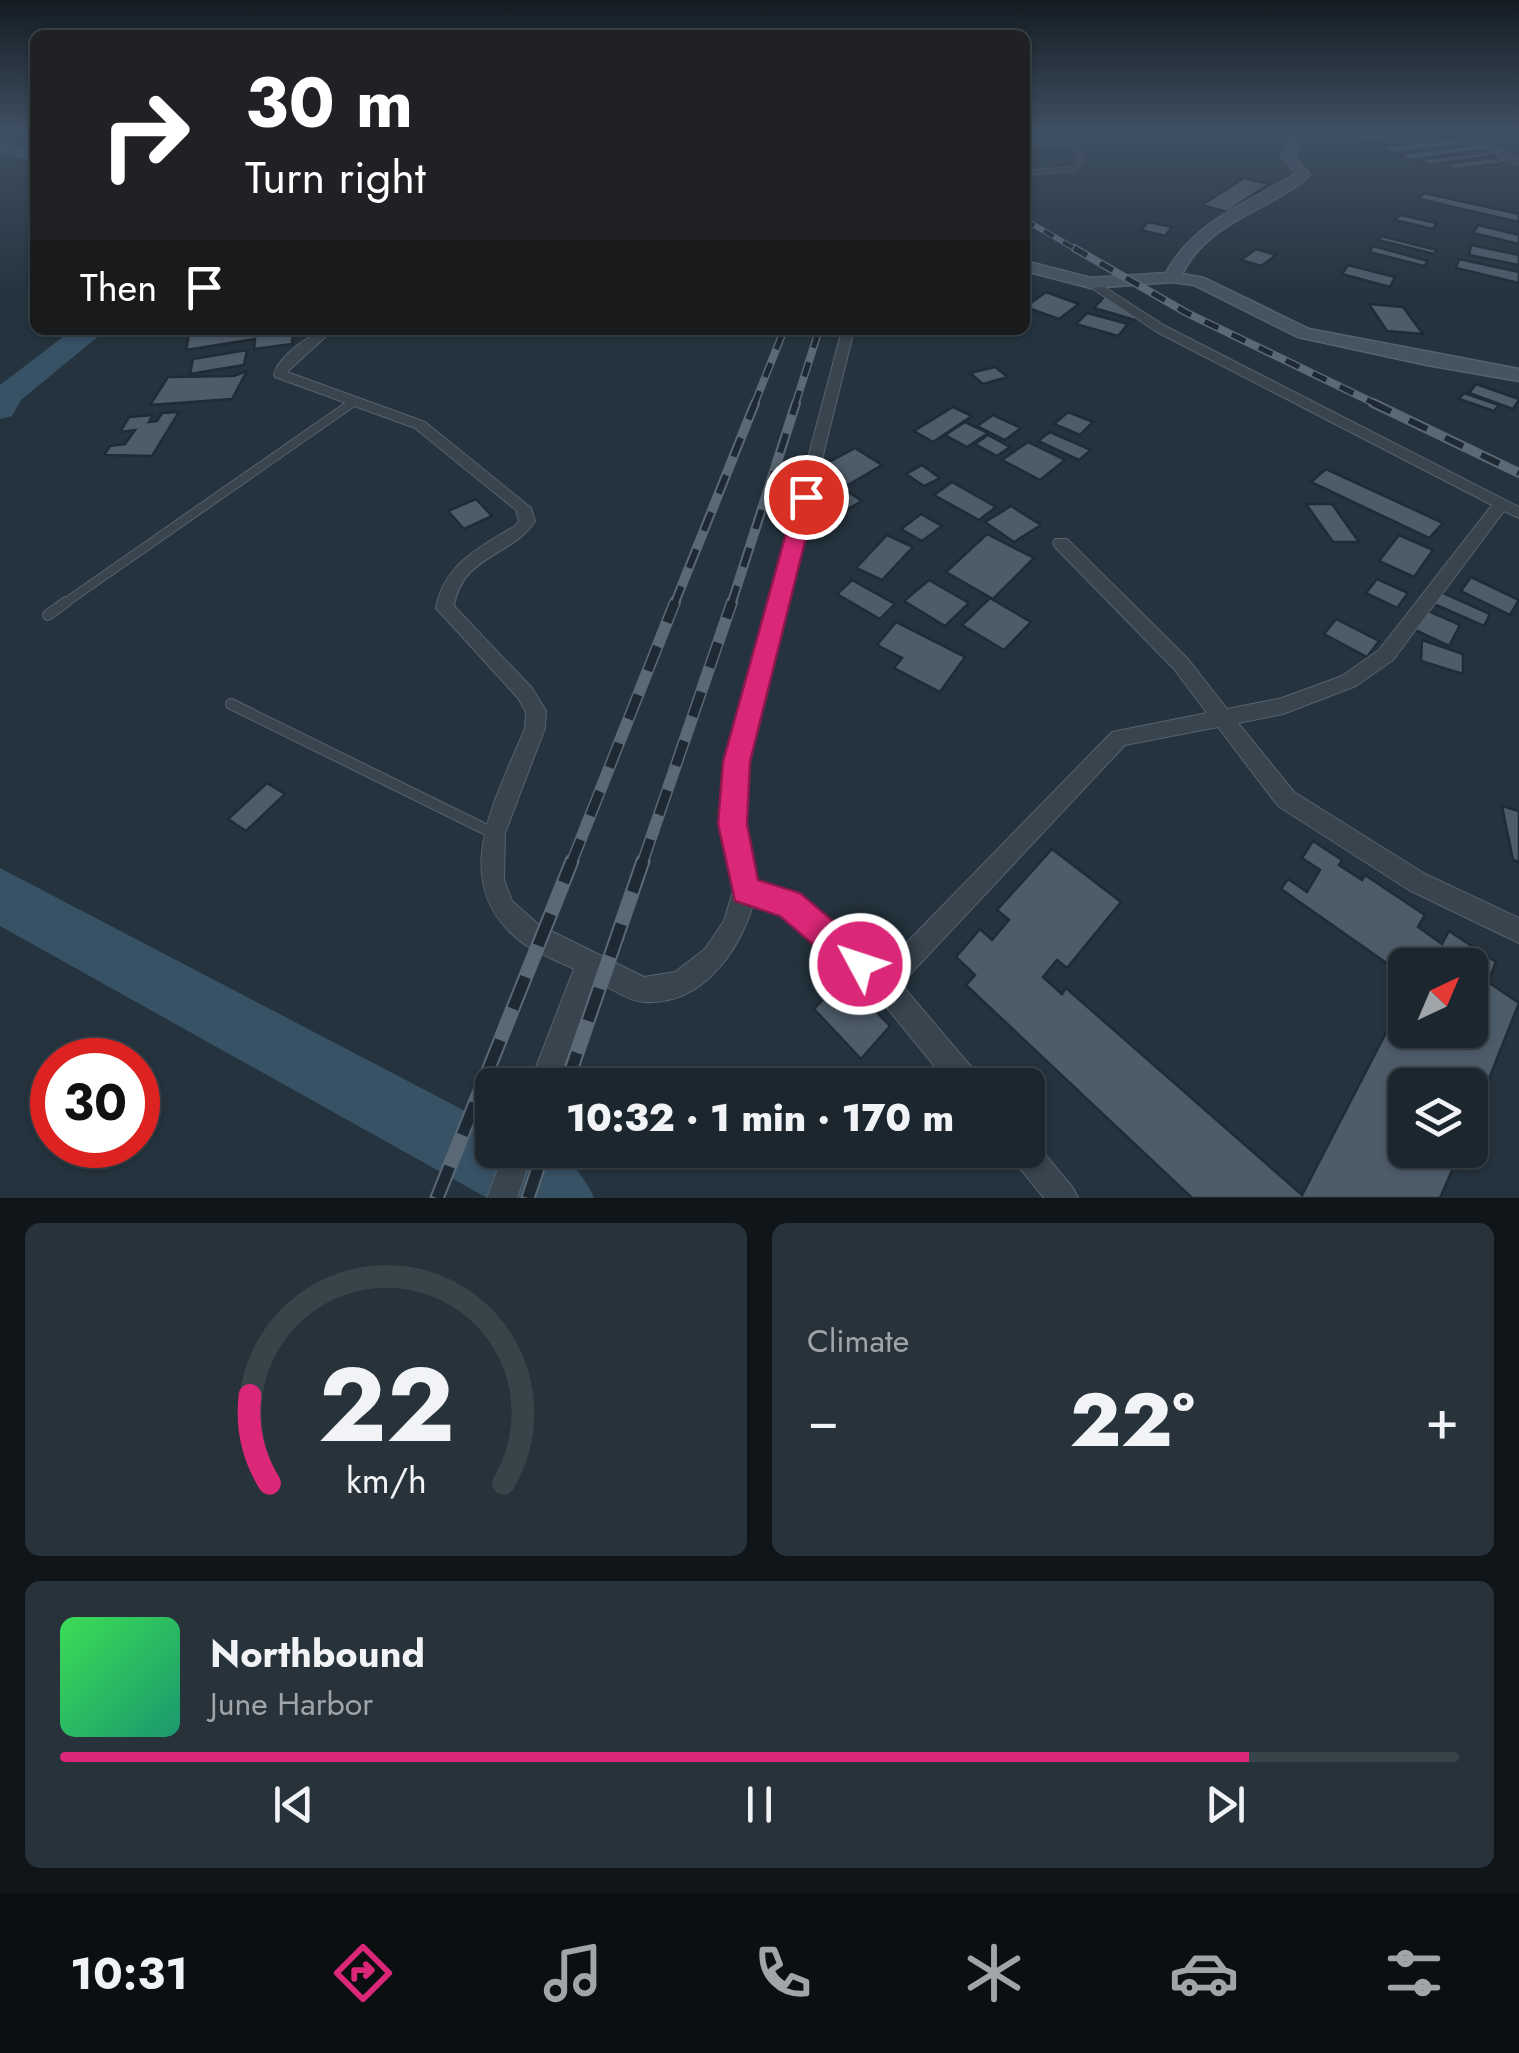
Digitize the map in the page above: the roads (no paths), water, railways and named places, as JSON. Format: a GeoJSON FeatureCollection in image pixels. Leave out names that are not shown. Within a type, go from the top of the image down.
{"type":"FeatureCollection","features":[{"type":"Feature","properties":{"kind":"street"},"geometry":{"type":"LineString","coordinates":[[1172,277],[1178,259],[1220,224],[1284,187]]}},
{"type":"Feature","properties":{"kind":"street"},"geometry":{"type":"LineString","coordinates":[[1030,267],[1091,283],[1172,277],[1198,281],[1304,333],[1519,375]]}},
{"type":"Feature","properties":{"kind":"street"},"geometry":{"type":"LineString","coordinates":[[884,984],[1119,738],[1283,706],[1349,681],[1386,654],[1510,509],[1161,329],[1091,283]]}},
{"type":"Feature","properties":{"kind":"street"},"geometry":{"type":"LineString","coordinates":[[321,335],[280,374],[396,414],[438,436],[523,508],[527,521],[521,530],[460,570],[446,594],[445,608],[525,693],[536,711],[535,728],[494,834],[492,880],[504,909],[530,934],[643,990],[680,984],[714,958],[734,927],[745,891],[732,824],[737,762],[847,335]]}},
{"type":"Feature","properties":{"kind":"street"},"geometry":{"type":"LineString","coordinates":[[1061,543],[1181,664],[1286,799],[1417,882],[1519,932]]}},
{"type":"Feature","properties":{"kind":"street"},"geometry":{"type":"LineString","coordinates":[[745,891],[789,904],[884,984],[954,1068]]}},
{"type":"Feature","properties":{"kind":"street"},"geometry":{"type":"LineString","coordinates":[[549,1068],[589,963]]}},
{"type":"Feature","properties":{"kind":"street"},"geometry":{"type":"LineString","coordinates":[[502,1198],[513,1168]]}},
{"type":"Feature","properties":{"kind":"street"},"geometry":{"type":"LineString","coordinates":[[1037,1168],[1063,1198]]}},
{"type":"Feature","properties":{"kind":"lane"},"geometry":{"type":"LineString","coordinates":[[48,615],[354,401]]}},
{"type":"Feature","properties":{"kind":"lane"},"geometry":{"type":"LineString","coordinates":[[231,704],[494,834]]}},
{"type":"Feature","properties":{"kind":"waterway"},"geometry":{"type":"LineString","coordinates":[[0,409],[8,395],[85,335]]}},
{"type":"Feature","properties":{"kind":"waterway"},"geometry":{"type":"LineString","coordinates":[[0,895],[558,1198]]}},
{"type":"Feature","properties":{"kind":"railway"},"geometry":{"type":"LineString","coordinates":[[1030,223],[1079,251]]}},
{"type":"Feature","properties":{"kind":"railway"},"geometry":{"type":"LineString","coordinates":[[1074,248],[1187,313],[1378,405]]}},
{"type":"Feature","properties":{"kind":"railway"},"geometry":{"type":"LineString","coordinates":[[754,405],[782,335]]}},
{"type":"Feature","properties":{"kind":"railway"},"geometry":{"type":"LineString","coordinates":[[795,405],[817,335]]}},
{"type":"Feature","properties":{"kind":"railway"},"geometry":{"type":"LineString","coordinates":[[674,605],[755,403]]}},
{"type":"Feature","properties":{"kind":"railway"},"geometry":{"type":"LineString","coordinates":[[731,604],[796,403]]}},
{"type":"Feature","properties":{"kind":"railway"},"geometry":{"type":"LineString","coordinates":[[1373,403],[1519,473]]}},
{"type":"Feature","properties":{"kind":"railway"},"geometry":{"type":"LineString","coordinates":[[571,864],[675,602]]}},
{"type":"Feature","properties":{"kind":"railway"},"geometry":{"type":"LineString","coordinates":[[642,864],[731,604]]}},
{"type":"Feature","properties":{"kind":"railway"},"geometry":{"type":"LineString","coordinates":[[437,1198],[572,861]]}},
{"type":"Feature","properties":{"kind":"railway"},"geometry":{"type":"LineString","coordinates":[[572,1068],[643,861]]}},
{"type":"Feature","properties":{"kind":"railway"},"geometry":{"type":"LineString","coordinates":[[528,1198],[538,1168]]}}]}
